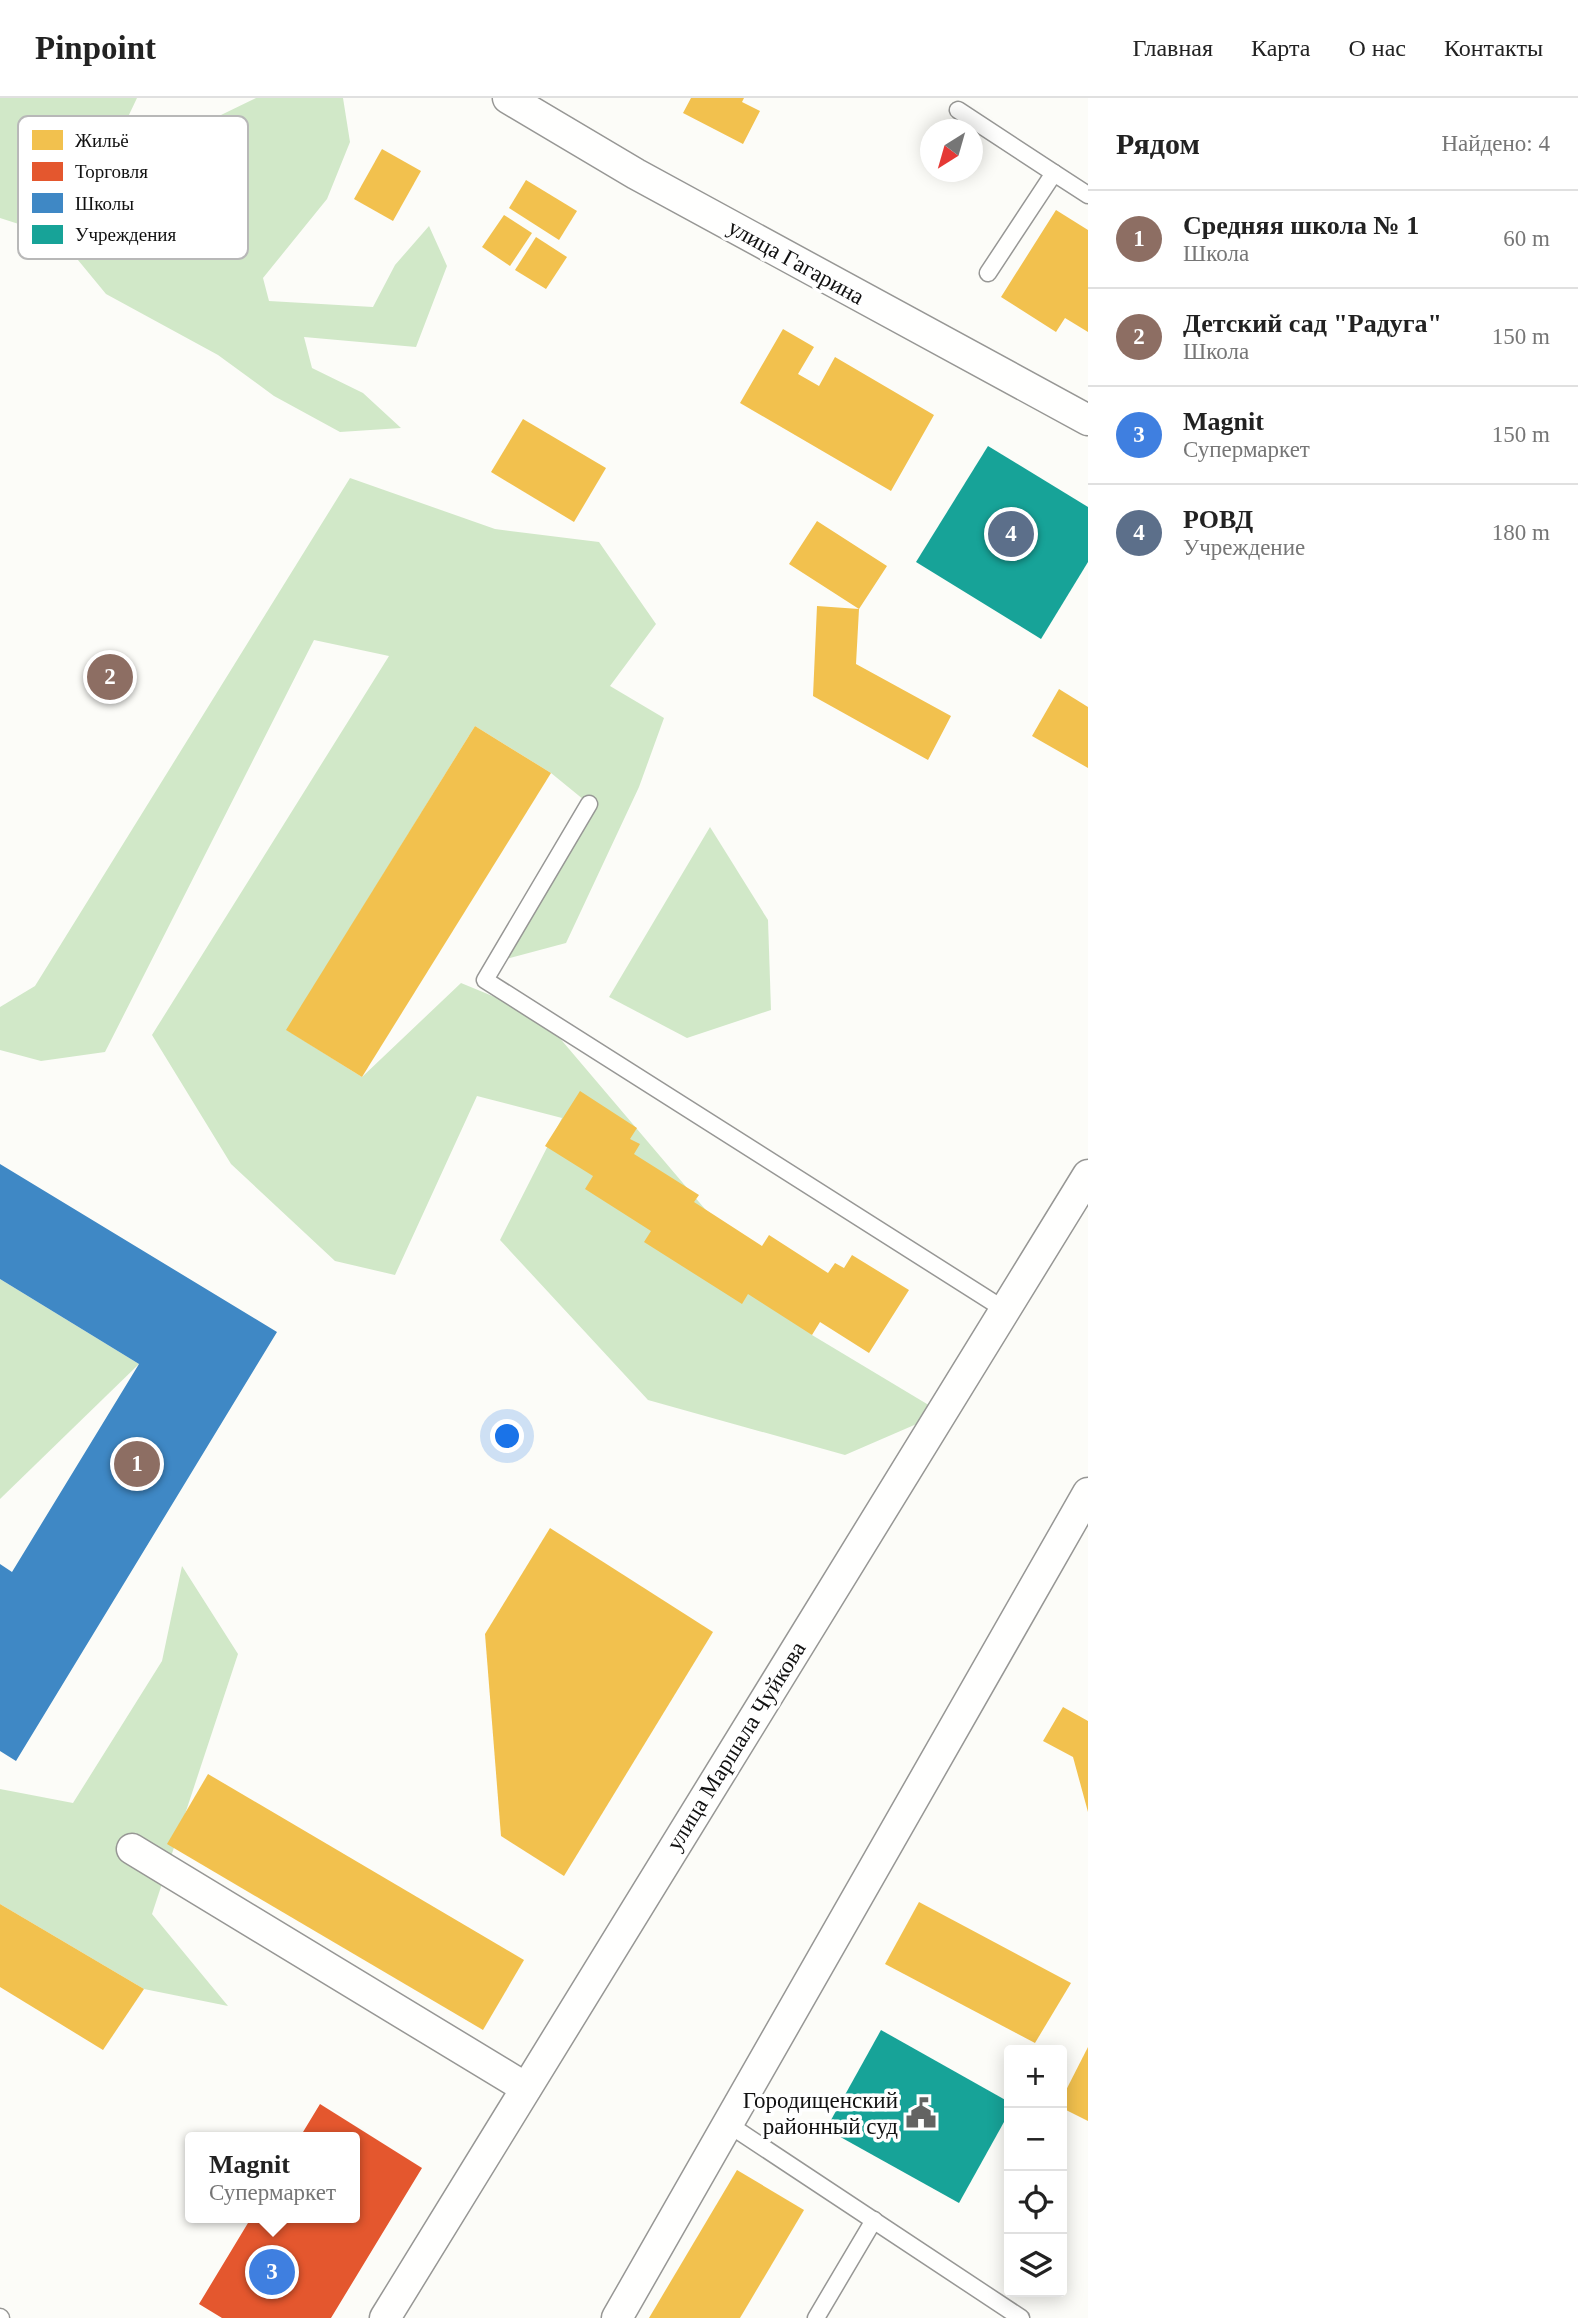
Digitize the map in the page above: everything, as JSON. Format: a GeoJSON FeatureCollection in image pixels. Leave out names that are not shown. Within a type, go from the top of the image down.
{"type":"FeatureCollection","features":[{"type":"Feature","properties":{"kind":"street","name":"улица Гагарина"},"geometry":{"type":"LineString","coordinates":[[508,98],[636,174],[1088,420]]}},
{"type":"Feature","properties":{"kind":"street","name":"улица Маршала Чуйкова"},"geometry":{"type":"LineString","coordinates":[[385,2318],[1088,1175]]}},
{"type":"Feature","properties":{"kind":"street"},"geometry":{"type":"LineString","coordinates":[[617,2318],[1088,1493]]}},
{"type":"Feature","properties":{"kind":"street"},"geometry":{"type":"LineString","coordinates":[[132,1849],[526,2088]]}},
{"type":"Feature","properties":{"kind":"lane"},"geometry":{"type":"LineString","coordinates":[[958,110],[1088,195]]}},
{"type":"Feature","properties":{"kind":"lane"},"geometry":{"type":"LineString","coordinates":[[988,273],[1054,173]]}},
{"type":"Feature","properties":{"kind":"lane"},"geometry":{"type":"LineString","coordinates":[[589,804],[485,980],[1005,1310]]}},
{"type":"Feature","properties":{"kind":"lane"},"geometry":{"type":"LineString","coordinates":[[728,2124],[1021,2318]]}},
{"type":"Feature","properties":{"kind":"lane"},"geometry":{"type":"LineString","coordinates":[[816,2318],[874,2220]]}},
{"type":"Feature","properties":{"kind":"green space"},"geometry":{"type":"Polygon","coordinates":[[[0,98],[137,98],[128,116],[18,116],[18,224],[0,218],[0,98]]]}},
{"type":"Feature","properties":{"kind":"green space"},"geometry":{"type":"Polygon","coordinates":[[[256,98],[343,98],[350,142],[327,199],[263,278],[269,301],[373,307],[395,265],[429,226],[447,266],[416,347],[304,337],[312,368],[363,393],[401,428],[340,432],[274,396],[218,355],[106,294],[77,259],[248,259],[248,116],[219,116],[256,98]]]}},
{"type":"Feature","properties":{"kind":"green space"},"geometry":{"type":"Polygon","coordinates":[[[350,478],[495,529],[599,542],[656,624],[610,686],[664,718],[639,787],[566,943],[495,962],[589,804],[551,773],[475,726],[287,1030],[362,1077],[461,983],[541,1016],[812,1335],[942,1413],[845,1455],[648,1400],[500,1240],[562,1118],[477,1096],[395,1275],[335,1261],[231,1164],[152,1035],[389,656],[314,640],[105,1052],[41,1061],[0,1050],[0,1007],[35,986],[350,478]]]}},
{"type":"Feature","properties":{"kind":"green space"},"geometry":{"type":"Polygon","coordinates":[[[710,827],[768,920],[771,1010],[687,1038],[609,997],[710,827]]]}},
{"type":"Feature","properties":{"kind":"green space"},"geometry":{"type":"Polygon","coordinates":[[[0,1279],[139,1364],[0,1499],[0,1279]]]}},
{"type":"Feature","properties":{"kind":"green space"},"geometry":{"type":"Polygon","coordinates":[[[182,1566],[238,1654],[152,1914],[228,2006],[144,1989],[0,1904],[0,1789],[73,1803],[162,1661],[182,1566]]]}},
{"type":"Feature","properties":{"kind":"building: Жильё"},"geometry":{"type":"Polygon","coordinates":[[[691,98],[744,98],[742,102],[760,111],[743,144],[683,113],[691,98]]]}},
{"type":"Feature","properties":{"kind":"building: Жильё"},"geometry":{"type":"Polygon","coordinates":[[[382,149],[421,171],[393,221],[354,199],[382,149]]]}},
{"type":"Feature","properties":{"kind":"building: Жильё"},"geometry":{"type":"Polygon","coordinates":[[[526,180],[577,211],[559,240],[509,208],[526,180]]]}},
{"type":"Feature","properties":{"kind":"building: Жильё"},"geometry":{"type":"Polygon","coordinates":[[[1056,210],[1088,230],[1088,332],[1065,318],[1056,332],[1001,297],[1056,210]]]}},
{"type":"Feature","properties":{"kind":"building: Жильё"},"geometry":{"type":"Polygon","coordinates":[[[504,215],[532,233],[510,266],[482,247],[504,215]]]}},
{"type":"Feature","properties":{"kind":"building: Жильё"},"geometry":{"type":"Polygon","coordinates":[[[536,237],[567,257],[546,289],[515,270],[536,237]]]}},
{"type":"Feature","properties":{"kind":"building: Жильё"},"geometry":{"type":"Polygon","coordinates":[[[783,329],[814,347],[798,374],[819,386],[835,357],[934,415],[891,491],[740,403],[783,329]]]}},
{"type":"Feature","properties":{"kind":"building: Жильё"},"geometry":{"type":"Polygon","coordinates":[[[523,419],[606,468],[574,522],[491,472],[523,419]]]}},
{"type":"Feature","properties":{"kind":"building: Жильё"},"geometry":{"type":"Polygon","coordinates":[[[817,521],[887,566],[859,609],[789,564],[817,521]]]}},
{"type":"Feature","properties":{"kind":"building: Жильё"},"geometry":{"type":"Polygon","coordinates":[[[817,606],[859,609],[856,664],[951,716],[928,760],[813,696],[817,606]]]}},
{"type":"Feature","properties":{"kind":"building: Жильё"},"geometry":{"type":"Polygon","coordinates":[[[1059,689],[1088,707],[1088,768],[1032,736],[1059,689]]]}},
{"type":"Feature","properties":{"kind":"building: Жильё"},"geometry":{"type":"Polygon","coordinates":[[[475,726],[551,773],[362,1077],[286,1030],[475,726]]]}},
{"type":"Feature","properties":{"kind":"building: Жильё"},"geometry":{"type":"Polygon","coordinates":[[[580,1091],[637,1128],[630,1139],[640,1144],[634,1154],[699,1195],[694,1202],[762,1246],[769,1235],[828,1273],[835,1263],[844,1268],[852,1255],[909,1290],[869,1353],[820,1322],[812,1335],[748,1294],[742,1304],[644,1242],[651,1231],[585,1189],[593,1176],[545,1146],[580,1091]]]}},
{"type":"Feature","properties":{"kind":"building: Жильё"},"geometry":{"type":"Polygon","coordinates":[[[550,1528],[713,1632],[564,1876],[501,1836],[485,1634],[550,1528]]]}},
{"type":"Feature","properties":{"kind":"building: Жильё"},"geometry":{"type":"Polygon","coordinates":[[[1063,1707],[1088,1721],[1088,1812],[1073,1757],[1043,1741],[1063,1707]]]}},
{"type":"Feature","properties":{"kind":"building: Жильё"},"geometry":{"type":"Polygon","coordinates":[[[208,1774],[524,1960],[483,2030],[167,1844],[208,1774]]]}},
{"type":"Feature","properties":{"kind":"building: Жильё"},"geometry":{"type":"Polygon","coordinates":[[[919,1902],[1071,1983],[1035,2043],[885,1964],[919,1902]]]}},
{"type":"Feature","properties":{"kind":"building: Жильё"},"geometry":{"type":"Polygon","coordinates":[[[0,1904],[144,1989],[103,2050],[0,1987],[0,1904]]]}},
{"type":"Feature","properties":{"kind":"building: Жильё"},"geometry":{"type":"Polygon","coordinates":[[[1088,2047],[1088,2121],[1067,2110],[1067,2088],[1088,2047]]]}},
{"type":"Feature","properties":{"kind":"building: Жильё"},"geometry":{"type":"Polygon","coordinates":[[[737,2170],[804,2210],[740,2318],[649,2318],[737,2170]]]}},
{"type":"Feature","properties":{"kind":"building: Торговля"},"geometry":{"type":"Polygon","coordinates":[[[320,2104],[422,2168],[331,2318],[222,2318],[199,2304],[248,2223],[360,2223],[360,2132],[303,2132],[320,2104]]]}},
{"type":"Feature","properties":{"kind":"building: Школы"},"geometry":{"type":"Polygon","coordinates":[[[0,1164],[277,1332],[16,1761],[0,1751],[0,1564],[12,1572],[139,1364],[0,1279],[0,1164]]]}},
{"type":"Feature","properties":{"kind":"building: Учреждения"},"geometry":{"type":"Polygon","coordinates":[[[988,446],[1088,507],[1088,562],[1041,639],[916,562],[988,446]]]}},
{"type":"Feature","properties":{"kind":"building: Учреждения"},"geometry":{"type":"Polygon","coordinates":[[[881,2030],[1004,2099],[1004,2122],[959,2203],[826,2129],[881,2030]]]}},
{"type":"Feature","properties":{"kind":"place","name":"РОВД"},"geometry":{"type":"Point","coordinates":[1011,534]}},
{"type":"Feature","properties":{"kind":"place","name":"Детский сад \"Радуга\""},"geometry":{"type":"Point","coordinates":[110,677]}},
{"type":"Feature","properties":{"kind":"place","name":"Средняя школа № 1"},"geometry":{"type":"Point","coordinates":[137,1464]}},
{"type":"Feature","properties":{"kind":"place","name":"Городищенский районный суд"},"geometry":{"type":"Point","coordinates":[921,2113]}},
{"type":"Feature","properties":{"kind":"place","name":"Magnit"},"geometry":{"type":"Point","coordinates":[272,2272]}}]}
